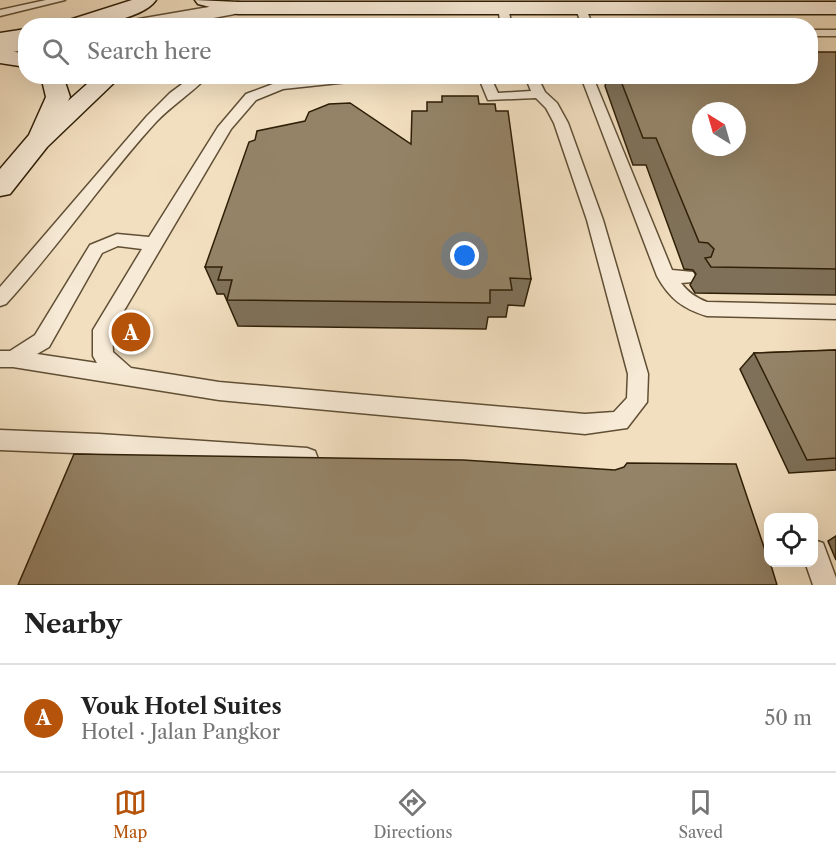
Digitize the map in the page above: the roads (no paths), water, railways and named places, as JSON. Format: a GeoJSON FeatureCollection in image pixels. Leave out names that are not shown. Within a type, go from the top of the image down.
{"type":"FeatureCollection","features":[{"type":"Feature","properties":{"kind":"main road"},"geometry":{"type":"LineString","coordinates":[[97,18],[131,8],[146,0]]}},
{"type":"Feature","properties":{"kind":"main road"},"geometry":{"type":"LineString","coordinates":[[205,0],[238,8]]}},
{"type":"Feature","properties":{"kind":"main road"},"geometry":{"type":"LineString","coordinates":[[180,18],[238,8],[312,5],[505,17],[556,4],[585,17],[836,8]]}},
{"type":"Feature","properties":{"kind":"main road"},"geometry":{"type":"LineString","coordinates":[[230,18],[312,5]]}},
{"type":"Feature","properties":{"kind":"main road"},"geometry":{"type":"LineString","coordinates":[[0,39],[18,36]]}},
{"type":"Feature","properties":{"kind":"main road"},"geometry":{"type":"LineString","coordinates":[[0,48],[18,45]]}},
{"type":"Feature","properties":{"kind":"main road"},"geometry":{"type":"LineString","coordinates":[[0,56],[18,59]]}},
{"type":"Feature","properties":{"kind":"main road"},"geometry":{"type":"LineString","coordinates":[[38,141],[58,97],[54,84]]}},
{"type":"Feature","properties":{"kind":"main road"},"geometry":{"type":"LineString","coordinates":[[0,187],[38,141],[101,84]]}},
{"type":"Feature","properties":{"kind":"lane"},"geometry":{"type":"LineString","coordinates":[[0,13],[60,0]]}},
{"type":"Feature","properties":{"kind":"lane"},"geometry":{"type":"LineString","coordinates":[[818,33],[836,33]]}},
{"type":"Feature","properties":{"kind":"lane"},"geometry":{"type":"LineString","coordinates":[[0,299],[24,274],[151,118],[189,84]]}},
{"type":"Feature","properties":{"kind":"lane"},"geometry":{"type":"LineString","coordinates":[[126,376],[104,356],[102,330],[225,127],[250,97],[281,85],[291,84]]}},
{"type":"Feature","properties":{"kind":"lane"},"geometry":{"type":"LineString","coordinates":[[7,359],[219,391],[585,424],[619,421],[637,402],[638,374],[595,220],[561,123],[552,106],[535,85],[493,97],[487,84]]}},
{"type":"Feature","properties":{"kind":"lane"},"geometry":{"type":"LineString","coordinates":[[592,84],[666,276],[675,291],[690,305],[707,309],[836,312]]}},
{"type":"Feature","properties":{"kind":"lane"},"geometry":{"type":"LineString","coordinates":[[7,359],[42,341],[96,249],[117,240],[154,244]]}},
{"type":"Feature","properties":{"kind":"lane"},"geometry":{"type":"LineString","coordinates":[[666,276],[687,277]]}},
{"type":"Feature","properties":{"kind":"lane"},"geometry":{"type":"LineString","coordinates":[[0,440],[94,454],[324,460]]}},
{"type":"Feature","properties":{"kind":"lane"},"geometry":{"type":"LineString","coordinates":[[818,565],[826,585]]}},
{"type":"Feature","properties":{"kind":"place","name":"Vouk Hotel Suites"},"geometry":{"type":"Point","coordinates":[131,332]}}]}
